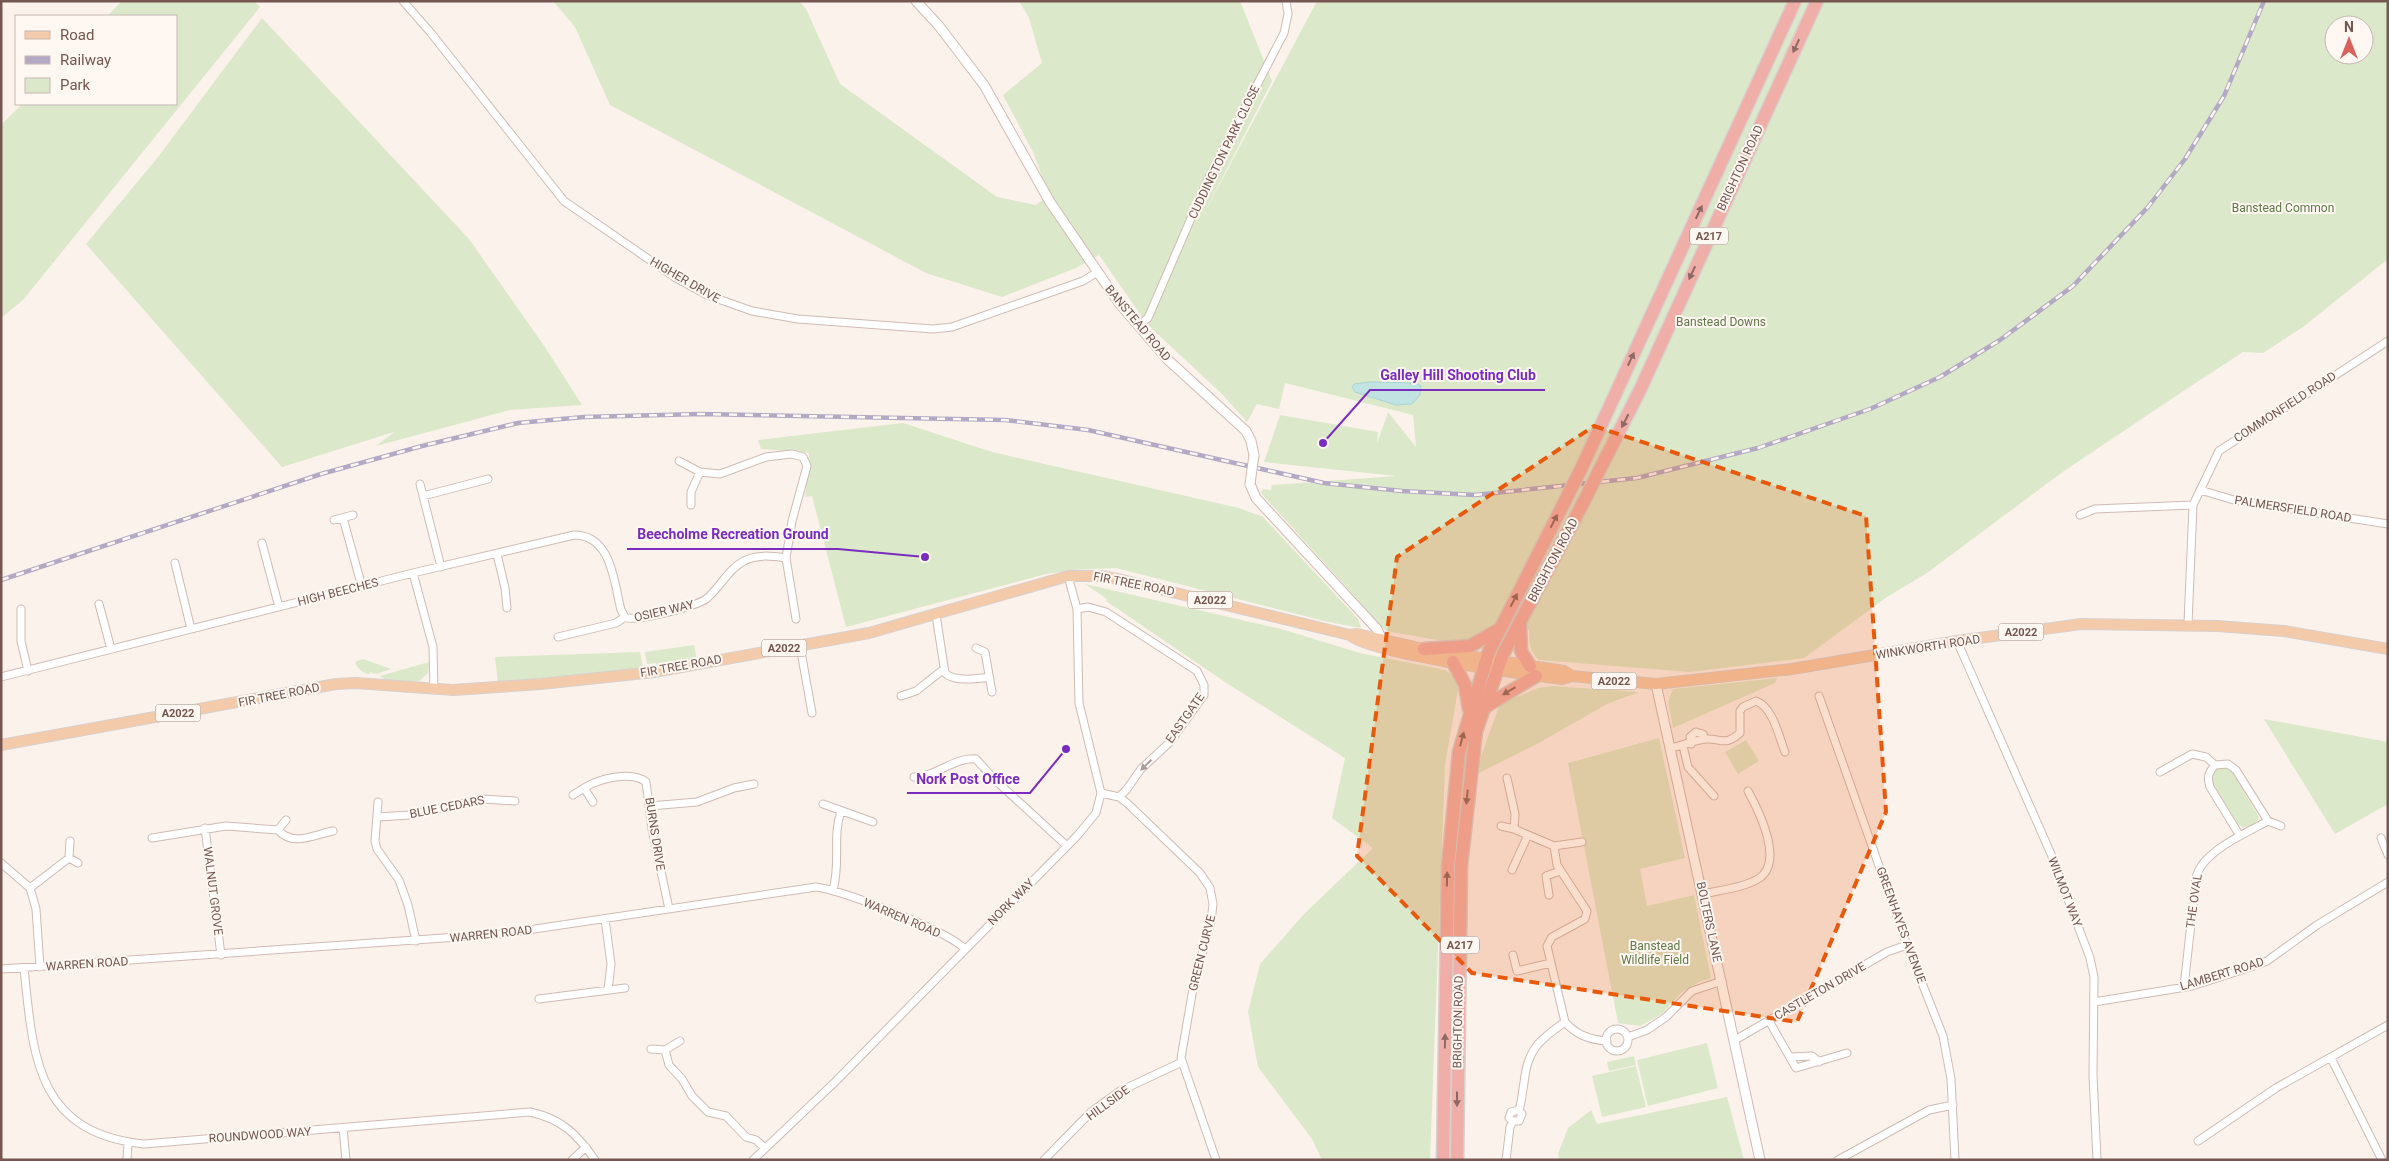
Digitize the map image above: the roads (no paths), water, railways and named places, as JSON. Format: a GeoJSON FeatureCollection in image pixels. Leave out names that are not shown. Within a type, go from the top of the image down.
{"type":"FeatureCollection","features":[{"type":"Feature","properties":{"kind":"highway","name":"BRIGHTON ROAD"},"geometry":{"type":"LineString","coordinates":[[1443,1160],[1448,866],[1457,763],[1484,664],[1498,630],[1582,467],[1795,1]]}},
{"type":"Feature","properties":{"kind":"highway","name":"BRIGHTON ROAD"},"geometry":{"type":"LineString","coordinates":[[1457,1160],[1461,866],[1471,764],[1476,731],[1483,708],[1499,666],[1640,390],[1817,1]]}},
{"type":"Feature","properties":{"kind":"highway"},"geometry":{"type":"LineString","coordinates":[[1483,708],[1533,671],[1522,652],[1521,622]]}},
{"type":"Feature","properties":{"kind":"highway"},"geometry":{"type":"LineString","coordinates":[[1424,649],[1470,646],[1498,630]]}},
{"type":"Feature","properties":{"kind":"highway"},"geometry":{"type":"LineString","coordinates":[[1452,662],[1465,685],[1469,714]]}},
{"type":"Feature","properties":{"kind":"highway"},"geometry":{"type":"LineString","coordinates":[[1457,763],[1471,764]]}},
{"type":"Feature","properties":{"kind":"main road","name":"FIR TREE ROAD"},"geometry":{"type":"LineString","coordinates":[[1,745],[336,684],[356,683],[434,690],[541,684],[634,674],[869,633],[1068,576],[1100,576],[1118,579],[1350,635],[1355,640],[1424,649],[1484,664]]}},
{"type":"Feature","properties":{"kind":"main road","name":"WINKWORTH ROAD"},"geometry":{"type":"LineString","coordinates":[[1572,676],[1656,684],[1792,669],[2065,625],[2188,624],[2284,631],[2388,649]]}},
{"type":"Feature","properties":{"kind":"main road","name":"FIR TREE ROAD"},"geometry":{"type":"LineString","coordinates":[[1383,644],[1452,662],[1484,664],[1533,671],[1562,679],[1572,676]]}},
{"type":"Feature","properties":{"kind":"street","name":"HIGHER DRIVE"},"geometry":{"type":"LineString","coordinates":[[403,1],[564,201],[676,278],[726,303],[752,311],[798,319],[942,328],[975,320],[1083,281],[1096,273]]}},
{"type":"Feature","properties":{"kind":"street","name":"BANSTEAD ROAD"},"geometry":{"type":"LineString","coordinates":[[916,1],[939,26],[984,85],[1040,186],[1096,273],[1138,326],[1190,382],[1246,431],[1251,441],[1254,455],[1250,484],[1256,498],[1366,617],[1383,644]]}},
{"type":"Feature","properties":{"kind":"street","name":"CUDDINGTON PARK CLOSE"},"geometry":{"type":"LineString","coordinates":[[1138,326],[1148,318],[1208,179],[1284,34],[1288,14],[1286,1]]}},
{"type":"Feature","properties":{"kind":"street","name":"COMMONFIELD ROAD"},"geometry":{"type":"LineString","coordinates":[[2193,505],[2219,450],[2388,341]]}},
{"type":"Feature","properties":{"kind":"street"},"geometry":{"type":"LineString","coordinates":[[678,461],[700,472],[720,474],[766,457],[792,454],[803,457],[807,466],[792,520],[786,558],[796,619]]}},
{"type":"Feature","properties":{"kind":"street"},"geometry":{"type":"LineString","coordinates":[[691,505],[691,492],[700,472]]}},
{"type":"Feature","properties":{"kind":"street"},"geometry":{"type":"LineString","coordinates":[[423,496],[488,479]]}},
{"type":"Feature","properties":{"kind":"street"},"geometry":{"type":"LineString","coordinates":[[420,484],[441,567]]}},
{"type":"Feature","properties":{"kind":"street","name":"PALMERSFIELD ROAD"},"geometry":{"type":"LineString","coordinates":[[2200,490],[2234,500],[2388,524]]}},
{"type":"Feature","properties":{"kind":"street"},"geometry":{"type":"LineString","coordinates":[[2080,515],[2095,509],[2193,505],[2188,624]]}},
{"type":"Feature","properties":{"kind":"street"},"geometry":{"type":"LineString","coordinates":[[334,520],[353,515]]}},
{"type":"Feature","properties":{"kind":"street"},"geometry":{"type":"LineString","coordinates":[[343,518],[362,587]]}},
{"type":"Feature","properties":{"kind":"street","name":"HIGH BEECHES"},"geometry":{"type":"LineString","coordinates":[[1,678],[412,573],[574,535],[591,540],[607,555],[624,617]]}},
{"type":"Feature","properties":{"kind":"street"},"geometry":{"type":"LineString","coordinates":[[262,543],[279,607]]}},
{"type":"Feature","properties":{"kind":"street"},"geometry":{"type":"LineString","coordinates":[[497,554],[505,588],[507,608]]}},
{"type":"Feature","properties":{"kind":"street","name":"OSIER WAY"},"geometry":{"type":"LineString","coordinates":[[558,638],[616,623],[624,617],[635,619],[693,605],[704,600],[735,567],[744,561],[762,556],[786,558]]}},
{"type":"Feature","properties":{"kind":"street"},"geometry":{"type":"LineString","coordinates":[[175,563],[191,629]]}},
{"type":"Feature","properties":{"kind":"street"},"geometry":{"type":"LineString","coordinates":[[412,573],[433,647],[434,690]]}},
{"type":"Feature","properties":{"kind":"street"},"geometry":{"type":"LineString","coordinates":[[1068,576],[1077,609],[1079,703],[1101,793],[1119,797]]}},
{"type":"Feature","properties":{"kind":"street"},"geometry":{"type":"LineString","coordinates":[[99,604],[111,650]]}},
{"type":"Feature","properties":{"kind":"street","name":"EASTGATE"},"geometry":{"type":"LineString","coordinates":[[1077,609],[1095,608],[1114,616],[1197,671],[1204,685],[1204,695],[1170,742],[1141,769],[1119,797]]}},
{"type":"Feature","properties":{"kind":"street"},"geometry":{"type":"LineString","coordinates":[[21,609],[21,641],[28,671]]}},
{"type":"Feature","properties":{"kind":"street"},"geometry":{"type":"LineString","coordinates":[[936,615],[944,669],[948,676],[978,679],[989,677]]}},
{"type":"Feature","properties":{"kind":"street","name":"WILMOT WAY"},"geometry":{"type":"LineString","coordinates":[[1957,642],[2051,854],[2077,921],[2092,967],[2094,1002],[2093,1075],[2097,1160]]}},
{"type":"Feature","properties":{"kind":"street"},"geometry":{"type":"LineString","coordinates":[[800,646],[812,713]]}},
{"type":"Feature","properties":{"kind":"street"},"geometry":{"type":"LineString","coordinates":[[976,648],[985,652],[992,692]]}},
{"type":"Feature","properties":{"kind":"street"},"geometry":{"type":"LineString","coordinates":[[901,696],[916,691],[944,669]]}},
{"type":"Feature","properties":{"kind":"street","name":"BOLTERS LANE"},"geometry":{"type":"LineString","coordinates":[[1656,684],[1760,1160]]}},
{"type":"Feature","properties":{"kind":"street","name":"GREENHAYES AVENUE"},"geometry":{"type":"LineString","coordinates":[[1819,696],[1907,945],[1943,1036],[1950,1072],[1955,1160]]}},
{"type":"Feature","properties":{"kind":"street"},"geometry":{"type":"LineString","coordinates":[[1670,748],[1688,745],[1705,739],[1723,742],[1735,737],[1740,733],[1740,711],[1743,707],[1756,701],[1768,712],[1785,752]]}},
{"type":"Feature","properties":{"kind":"street"},"geometry":{"type":"LineString","coordinates":[[1688,745],[1688,767],[1714,796]]}},
{"type":"Feature","properties":{"kind":"street"},"geometry":{"type":"LineString","coordinates":[[2160,772],[2192,754],[2206,757],[2215,765]]}},
{"type":"Feature","properties":{"kind":"street"},"geometry":{"type":"LineString","coordinates":[[914,777],[923,777],[965,760],[976,760],[994,780],[1067,846]]}},
{"type":"Feature","properties":{"kind":"street"},"geometry":{"type":"LineString","coordinates":[[2240,836],[2210,787],[2209,772],[2215,765],[2228,764],[2236,770],[2268,821],[2281,826]]}},
{"type":"Feature","properties":{"kind":"street","name":"BURNS DRIVE"},"geometry":{"type":"LineString","coordinates":[[573,795],[606,778],[642,779],[648,785],[652,830],[669,909]]}},
{"type":"Feature","properties":{"kind":"street"},"geometry":{"type":"LineString","coordinates":[[1507,778],[1515,814],[1514,830]]}},
{"type":"Feature","properties":{"kind":"street"},"geometry":{"type":"LineString","coordinates":[[650,806],[697,802],[734,788],[754,784]]}},
{"type":"Feature","properties":{"kind":"street"},"geometry":{"type":"LineString","coordinates":[[584,788],[593,802]]}},
{"type":"Feature","properties":{"kind":"street"},"geometry":{"type":"LineString","coordinates":[[1703,894],[1759,878],[1770,866],[1771,858],[1767,838],[1759,812],[1748,791]]}},
{"type":"Feature","properties":{"kind":"street","name":"NORK WAY"},"geometry":{"type":"LineString","coordinates":[[753,1160],[835,1082],[1067,846],[1096,813],[1101,793]]}},
{"type":"Feature","properties":{"kind":"street","name":"GREEN CURVE"},"geometry":{"type":"LineString","coordinates":[[1119,797],[1200,873],[1210,888],[1213,914],[1194,983],[1181,1048],[1182,1062],[1216,1160]]}},
{"type":"Feature","properties":{"kind":"street","name":"BLUE CEDARS"},"geometry":{"type":"LineString","coordinates":[[378,817],[410,815],[483,799],[515,801]]}},
{"type":"Feature","properties":{"kind":"street"},"geometry":{"type":"LineString","coordinates":[[378,802],[377,848],[399,880],[408,905],[416,941]]}},
{"type":"Feature","properties":{"kind":"street"},"geometry":{"type":"LineString","coordinates":[[823,804],[873,822]]}},
{"type":"Feature","properties":{"kind":"street"},"geometry":{"type":"LineString","coordinates":[[833,890],[837,868],[836,829],[841,811]]}},
{"type":"Feature","properties":{"kind":"street"},"geometry":{"type":"LineString","coordinates":[[278,830],[286,820]]}},
{"type":"Feature","properties":{"kind":"street","name":"THE OVAL"},"geometry":{"type":"LineString","coordinates":[[2184,987],[2197,872],[2203,861],[2240,836],[2268,821]]}},
{"type":"Feature","properties":{"kind":"street","name":"WALNUT GROVE"},"geometry":{"type":"LineString","coordinates":[[152,838],[226,826],[278,830],[285,838],[294,840],[333,831]]}},
{"type":"Feature","properties":{"kind":"street"},"geometry":{"type":"LineString","coordinates":[[1501,826],[1554,846],[1582,842]]}},
{"type":"Feature","properties":{"kind":"street","name":"WALNUT GROVE"},"geometry":{"type":"LineString","coordinates":[[205,828],[222,954]]}},
{"type":"Feature","properties":{"kind":"street"},"geometry":{"type":"LineString","coordinates":[[1512,870],[1528,836]]}},
{"type":"Feature","properties":{"kind":"street"},"geometry":{"type":"LineString","coordinates":[[2381,838],[2388,855]]}},
{"type":"Feature","properties":{"kind":"street"},"geometry":{"type":"LineString","coordinates":[[30,888],[69,858],[70,841]]}},
{"type":"Feature","properties":{"kind":"street"},"geometry":{"type":"LineString","coordinates":[[1554,846],[1555,858],[1560,871],[1585,906],[1587,916],[1585,919],[1552,937],[1548,946],[1565,1022],[1570,1028],[1586,1038],[1607,1041]]}},
{"type":"Feature","properties":{"kind":"street"},"geometry":{"type":"LineString","coordinates":[[69,858],[78,863]]}},
{"type":"Feature","properties":{"kind":"street"},"geometry":{"type":"LineString","coordinates":[[1,863],[30,888],[36,914],[40,967]]}},
{"type":"Feature","properties":{"kind":"street"},"geometry":{"type":"LineString","coordinates":[[1549,895],[1546,876],[1560,871]]}},
{"type":"Feature","properties":{"kind":"street","name":"LAMBERT ROAD"},"geometry":{"type":"LineString","coordinates":[[2094,1002],[2184,987],[2267,961],[2317,925],[2388,882]]}},
{"type":"Feature","properties":{"kind":"street","name":"WARREN ROAD"},"geometry":{"type":"LineString","coordinates":[[1,969],[501,934],[802,888],[833,890],[930,928],[958,942],[965,949]]}},
{"type":"Feature","properties":{"kind":"street"},"geometry":{"type":"LineString","coordinates":[[605,919],[611,964],[608,990]]}},
{"type":"Feature","properties":{"kind":"street","name":"CASTLETON DRIVE"},"geometry":{"type":"LineString","coordinates":[[1735,1040],[1887,952],[1907,945]]}},
{"type":"Feature","properties":{"kind":"street"},"geometry":{"type":"LineString","coordinates":[[1513,955],[1517,971],[1551,963]]}},
{"type":"Feature","properties":{"kind":"street","name":"ROUNDWOOD WAY"},"geometry":{"type":"LineString","coordinates":[[24,968],[34,1051],[49,1090],[57,1102],[81,1124],[113,1139],[144,1144],[530,1112],[568,1127],[595,1160]]}},
{"type":"Feature","properties":{"kind":"street"},"geometry":{"type":"LineString","coordinates":[[1628,1036],[1648,1030],[1666,1017],[1692,991],[1722,981]]}},
{"type":"Feature","properties":{"kind":"street"},"geometry":{"type":"LineString","coordinates":[[539,999],[625,988]]}},
{"type":"Feature","properties":{"kind":"street"},"geometry":{"type":"LineString","coordinates":[[1769,1021],[1791,1057],[1793,1066],[1796,1068],[1847,1053]]}},
{"type":"Feature","properties":{"kind":"street"},"geometry":{"type":"LineString","coordinates":[[1506,1160],[1510,1127],[1513,1121],[1509,1118],[1510,1112],[1519,1110],[1528,1062],[1535,1045],[1565,1022]]}},
{"type":"Feature","properties":{"kind":"street"},"geometry":{"type":"LineString","coordinates":[[2198,1141],[2276,1088],[2388,1025]]}},
{"type":"Feature","properties":{"kind":"street"},"geometry":{"type":"LineString","coordinates":[[1615,1030],[1622,1031],[1628,1036],[1627,1046],[1618,1051],[1612,1049],[1607,1041],[1609,1034],[1615,1030]]}},
{"type":"Feature","properties":{"kind":"street"},"geometry":{"type":"LineString","coordinates":[[651,1049],[665,1050],[680,1041]]}},
{"type":"Feature","properties":{"kind":"street"},"geometry":{"type":"LineString","coordinates":[[665,1050],[669,1065],[682,1079],[692,1096],[708,1112],[726,1116],[746,1136],[756,1140],[765,1148]]}},
{"type":"Feature","properties":{"kind":"street"},"geometry":{"type":"LineString","coordinates":[[1791,1057],[1812,1056],[1819,1062]]}},
{"type":"Feature","properties":{"kind":"street"},"geometry":{"type":"LineString","coordinates":[[2331,1058],[2382,1160]]}},
{"type":"Feature","properties":{"kind":"street","name":"HILLSIDE"},"geometry":{"type":"LineString","coordinates":[[1044,1160],[1092,1112],[1120,1091],[1182,1062]]}},
{"type":"Feature","properties":{"kind":"street"},"geometry":{"type":"LineString","coordinates":[[1838,1160],[1929,1110],[1953,1105]]}},
{"type":"Feature","properties":{"kind":"street"},"geometry":{"type":"LineString","coordinates":[[343,1128],[346,1160]]}},
{"type":"Feature","properties":{"kind":"street"},"geometry":{"type":"LineString","coordinates":[[127,1160],[128,1142]]}},
{"type":"Feature","properties":{"kind":"street"},"geometry":{"type":"LineString","coordinates":[[572,1160],[586,1147]]}},
{"type":"Feature","properties":{"kind":"water"},"geometry":{"type":"Polygon","coordinates":[[[1371,382],[1416,383],[1421,386],[1420,395],[1412,404],[1396,405],[1355,392],[1352,387],[1354,384],[1371,382]]]}},
{"type":"Feature","properties":{"kind":"railway"},"geometry":{"type":"LineString","coordinates":[[1,580],[321,474],[422,446],[518,423],[584,417],[701,414],[1005,420],[1088,430],[1324,483],[1402,491],[1475,495],[1637,478],[1758,448],[1870,409],[1940,377],[2000,340],[2073,286],[2148,207],[2185,159],[2224,96],[2264,1]]}},
{"type":"Feature","properties":{"kind":"place","name":"Galley Hill Shooting Club"},"geometry":{"type":"Point","coordinates":[1323,443]}},
{"type":"Feature","properties":{"kind":"place","name":"Beecholme Recreation Ground"},"geometry":{"type":"Point","coordinates":[925,557]}},
{"type":"Feature","properties":{"kind":"place","name":"Nork Post Office"},"geometry":{"type":"Point","coordinates":[1066,749]}},
{"type":"Feature","properties":{"kind":"park label","name":"Banstead Common"},"geometry":{"type":"Point","coordinates":[2283,208]}},
{"type":"Feature","properties":{"kind":"park label","name":"Banstead Downs"},"geometry":{"type":"Point","coordinates":[1721,322]}},
{"type":"Feature","properties":{"kind":"park label","name":"Banstead Wildlife Field"},"geometry":{"type":"Point","coordinates":[1655,953]}}]}
